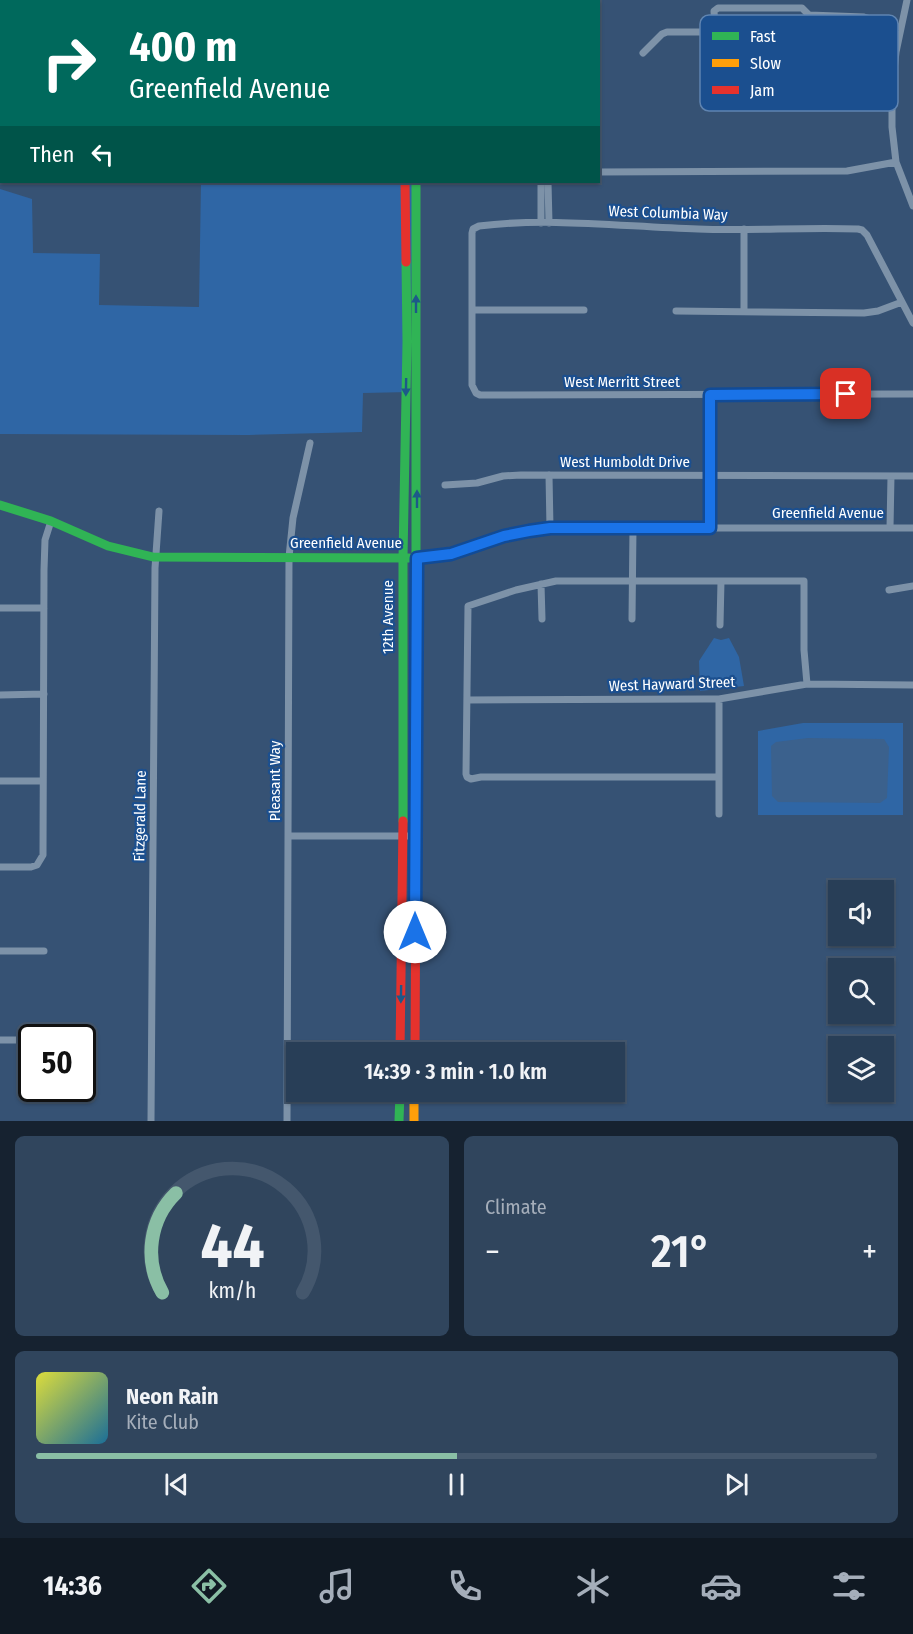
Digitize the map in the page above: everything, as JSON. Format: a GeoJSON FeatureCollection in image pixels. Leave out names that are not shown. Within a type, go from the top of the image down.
{"type":"FeatureCollection","features":[{"type":"Feature","properties":{"kind":"main road","name":"12th Avenue"},"geometry":{"type":"LineString","coordinates":[[400,1042],[403,558],[407,342],[405,183]]}},
{"type":"Feature","properties":{"kind":"main road","name":"12th Avenue"},"geometry":{"type":"LineString","coordinates":[[415,1042],[416,183]]}},
{"type":"Feature","properties":{"kind":"main road","name":"Greenfield Avenue"},"geometry":{"type":"LineString","coordinates":[[0,505],[51,521],[108,546],[156,557],[417,558]]}},
{"type":"Feature","properties":{"kind":"main road"},"geometry":{"type":"LineString","coordinates":[[399,1121],[400,1102]]}},
{"type":"Feature","properties":{"kind":"main road"},"geometry":{"type":"LineString","coordinates":[[414,1102],[414,1121]]}},
{"type":"Feature","properties":{"kind":"street"},"geometry":{"type":"LineString","coordinates":[[802,0],[802,8]]}},
{"type":"Feature","properties":{"kind":"street"},"geometry":{"type":"LineString","coordinates":[[898,46],[907,0]]}},
{"type":"Feature","properties":{"kind":"street"},"geometry":{"type":"LineString","coordinates":[[714,15],[717,8],[802,8],[809,15]]}},
{"type":"Feature","properties":{"kind":"street"},"geometry":{"type":"LineString","coordinates":[[643,53],[667,32],[700,32]]}},
{"type":"Feature","properties":{"kind":"street"},"geometry":{"type":"LineString","coordinates":[[892,111],[897,162],[913,206]]}},
{"type":"Feature","properties":{"kind":"street"},"geometry":{"type":"LineString","coordinates":[[600,172],[847,171],[897,162]]}},
{"type":"Feature","properties":{"kind":"street"},"geometry":{"type":"LineString","coordinates":[[541,183],[545,223]]}},
{"type":"Feature","properties":{"kind":"street"},"geometry":{"type":"LineString","coordinates":[[545,223],[548,183]]}},
{"type":"Feature","properties":{"kind":"street","name":"West Columbia Way"},"geometry":{"type":"LineString","coordinates":[[472,310],[471,238],[473,229],[485,226],[545,223],[699,229],[862,230],[867,235],[902,302]]}},
{"type":"Feature","properties":{"kind":"street"},"geometry":{"type":"LineString","coordinates":[[744,229],[744,310]]}},
{"type":"Feature","properties":{"kind":"street"},"geometry":{"type":"LineString","coordinates":[[676,310],[864,313],[878,311],[902,302],[913,323]]}},
{"type":"Feature","properties":{"kind":"street"},"geometry":{"type":"LineString","coordinates":[[472,310],[584,310]]}},
{"type":"Feature","properties":{"kind":"street","name":"West Merritt Street"},"geometry":{"type":"LineString","coordinates":[[472,310],[472,385],[476,393],[485,396],[913,394]]}},
{"type":"Feature","properties":{"kind":"street"},"geometry":{"type":"LineString","coordinates":[[710,395],[710,528]]}},
{"type":"Feature","properties":{"kind":"street","name":"Pleasant Way"},"geometry":{"type":"LineString","coordinates":[[287,1121],[289,557],[293,518],[310,443]]}},
{"type":"Feature","properties":{"kind":"street"},"geometry":{"type":"LineString","coordinates":[[549,475],[550,528]]}},
{"type":"Feature","properties":{"kind":"street","name":"West Humboldt Drive"},"geometry":{"type":"LineString","coordinates":[[445,485],[477,483],[503,476],[549,475],[913,476]]}},
{"type":"Feature","properties":{"kind":"street"},"geometry":{"type":"LineString","coordinates":[[890,528],[891,476]]}},
{"type":"Feature","properties":{"kind":"street","name":"Fitzgerald Lane"},"geometry":{"type":"LineString","coordinates":[[151,1121],[154,577],[159,511]]}},
{"type":"Feature","properties":{"kind":"street"},"geometry":{"type":"LineString","coordinates":[[0,867],[31,867],[37,865],[43,855],[45,540],[51,521]]}},
{"type":"Feature","properties":{"kind":"street","name":"Greenfield Avenue"},"geometry":{"type":"LineString","coordinates":[[417,558],[451,554],[504,536],[550,528],[913,528]]}},
{"type":"Feature","properties":{"kind":"street"},"geometry":{"type":"LineString","coordinates":[[632,619],[633,528]]}},
{"type":"Feature","properties":{"kind":"street"},"geometry":{"type":"LineString","coordinates":[[719,777],[481,777],[471,779],[467,777],[468,606],[556,581],[804,581],[804,650],[807,684]]}},
{"type":"Feature","properties":{"kind":"street"},"geometry":{"type":"LineString","coordinates":[[720,625],[721,581]]}},
{"type":"Feature","properties":{"kind":"street"},"geometry":{"type":"LineString","coordinates":[[541,584],[542,619]]}},
{"type":"Feature","properties":{"kind":"street"},"geometry":{"type":"LineString","coordinates":[[889,590],[913,586]]}},
{"type":"Feature","properties":{"kind":"street"},"geometry":{"type":"LineString","coordinates":[[0,608],[44,608]]}},
{"type":"Feature","properties":{"kind":"street","name":"West Hayward Street"},"geometry":{"type":"LineString","coordinates":[[467,700],[719,699],[807,684],[913,685]]}},
{"type":"Feature","properties":{"kind":"street"},"geometry":{"type":"LineString","coordinates":[[0,695],[44,694]]}},
{"type":"Feature","properties":{"kind":"street"},"geometry":{"type":"LineString","coordinates":[[719,699],[719,814]]}},
{"type":"Feature","properties":{"kind":"street"},"geometry":{"type":"LineString","coordinates":[[0,781],[43,781]]}},
{"type":"Feature","properties":{"kind":"street"},"geometry":{"type":"LineString","coordinates":[[288,836],[415,836]]}},
{"type":"Feature","properties":{"kind":"street"},"geometry":{"type":"LineString","coordinates":[[0,951],[45,951]]}},
{"type":"Feature","properties":{"kind":"street"},"geometry":{"type":"LineString","coordinates":[[0,1040],[18,1040]]}},
{"type":"Feature","properties":{"kind":"shaded area"},"geometry":{"type":"Polygon","coordinates":[[[201,183],[413,183],[410,392],[363,393],[362,432],[249,435],[0,434],[0,189],[32,199],[33,253],[100,254],[99,305],[199,307],[201,183]]]}},
{"type":"Feature","properties":{"kind":"shaded area"},"geometry":{"type":"Polygon","coordinates":[[[714,638],[721,640],[729,638],[739,657],[744,686],[700,691],[699,661],[714,638]]]}},
{"type":"Feature","properties":{"kind":"shaded area"},"geometry":{"type":"Polygon","coordinates":[[[803,723],[903,723],[903,815],[758,815],[758,731],[803,723]]]}},
{"type":"Feature","properties":{"kind":"shaded area"},"geometry":{"type":"Polygon","coordinates":[[[808,738],[884,739],[889,747],[887,798],[880,803],[778,802],[772,796],[771,746],[776,742],[808,738]]]}},
{"type":"Feature","properties":{"kind":"traffic: fast"},"geometry":{"type":"LineString","coordinates":[[416,183],[416,856]]}},
{"type":"Feature","properties":{"kind":"traffic: fast"},"geometry":{"type":"LineString","coordinates":[[403,821],[406,262]]}},
{"type":"Feature","properties":{"kind":"traffic: fast"},"geometry":{"type":"LineString","coordinates":[[0,505],[51,521],[108,546],[153,557],[409,558]]}},
{"type":"Feature","properties":{"kind":"traffic: fast"},"geometry":{"type":"LineString","coordinates":[[399,1121],[400,1102]]}},
{"type":"Feature","properties":{"kind":"traffic: slow"},"geometry":{"type":"LineString","coordinates":[[414,1102],[414,1121]]}},
{"type":"Feature","properties":{"kind":"traffic: jam"},"geometry":{"type":"LineString","coordinates":[[405,183],[406,262]]}},
{"type":"Feature","properties":{"kind":"traffic: jam"},"geometry":{"type":"LineString","coordinates":[[400,1042],[403,821]]}},
{"type":"Feature","properties":{"kind":"traffic: jam"},"geometry":{"type":"LineString","coordinates":[[415,1042],[416,856]]}},
{"type":"Feature","properties":{"kind":"route"},"geometry":{"type":"LineString","coordinates":[[415,932],[417,558],[451,554],[504,536],[550,528],[710,528],[710,395],[846,394]]}}]}
